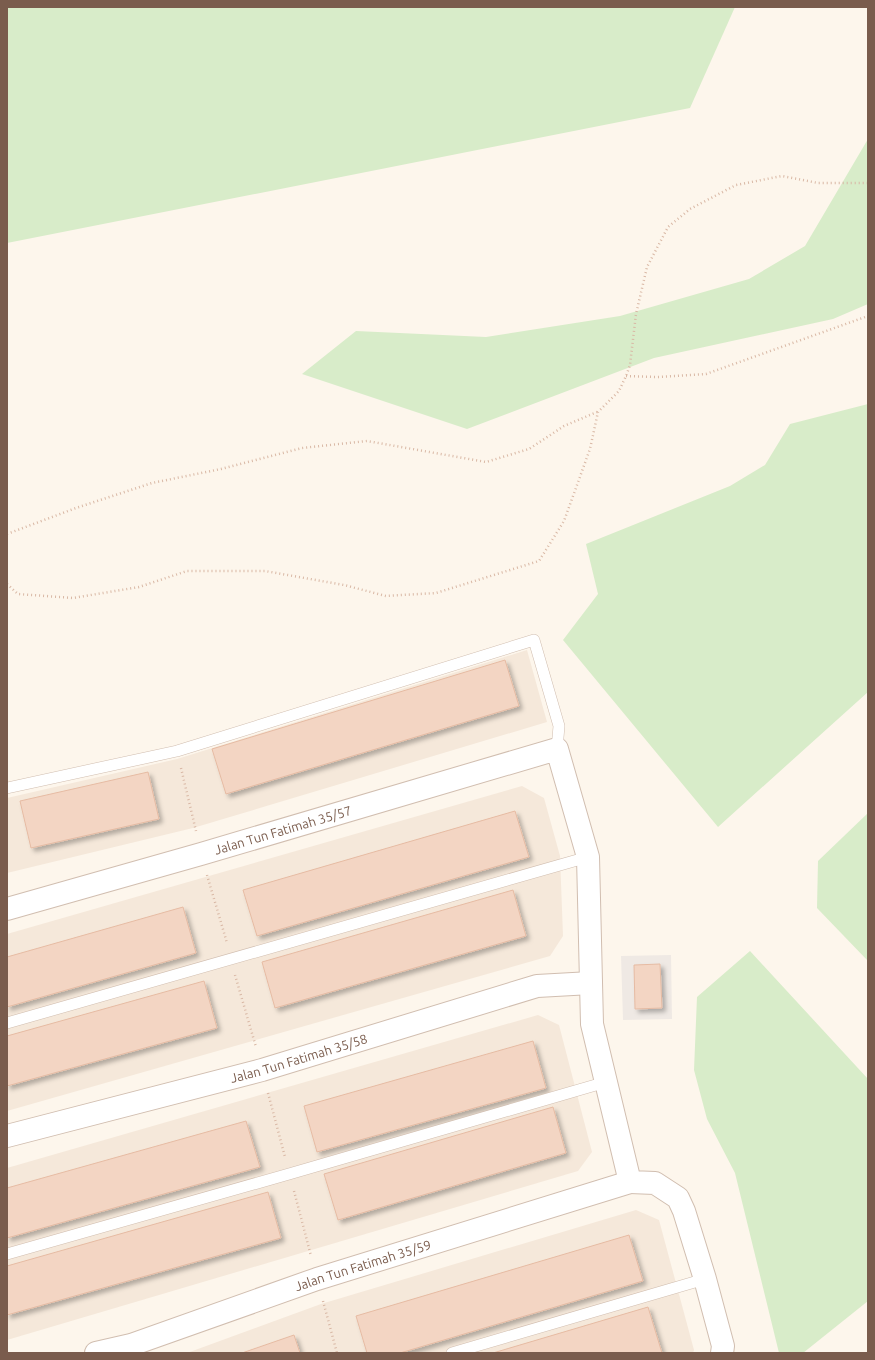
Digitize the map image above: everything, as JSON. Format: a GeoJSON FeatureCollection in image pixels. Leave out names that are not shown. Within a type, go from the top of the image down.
{"type":"FeatureCollection","features":[{"type":"Feature","properties":{"kind":"street","name":"Jalan Tun Fatimah 35/57"},"geometry":{"type":"LineString","coordinates":[[7,909],[201,854],[557,749]]}},
{"type":"Feature","properties":{"kind":"street"},"geometry":{"type":"LineString","coordinates":[[557,749],[588,857],[592,1024],[630,1182]]}},
{"type":"Feature","properties":{"kind":"street","name":"Jalan Tun Fatimah 35/58"},"geometry":{"type":"LineString","coordinates":[[7,1136],[262,1070],[537,986],[591,983]]}},
{"type":"Feature","properties":{"kind":"street","name":"Jalan Tun Fatimah 35/59"},"geometry":{"type":"LineString","coordinates":[[96,1353],[131,1345],[317,1279],[630,1182],[655,1183],[678,1198],[684,1211],[705,1279],[723,1346],[722,1353]]}},
{"type":"Feature","properties":{"kind":"lane"},"geometry":{"type":"LineString","coordinates":[[7,788],[177,751],[534,640],[560,726],[557,749]]}},
{"type":"Feature","properties":{"kind":"lane"},"geometry":{"type":"LineString","coordinates":[[7,1023],[588,857]]}},
{"type":"Feature","properties":{"kind":"lane"},"geometry":{"type":"LineString","coordinates":[[7,1254],[606,1082]]}},
{"type":"Feature","properties":{"kind":"lane"},"geometry":{"type":"LineString","coordinates":[[452,1353],[705,1279]]}},
{"type":"Feature","properties":{"kind":"path"},"geometry":{"type":"LineString","coordinates":[[7,534],[76,508],[152,483],[221,469],[302,448],[367,441],[486,462],[529,449],[564,426],[598,412],[620,391],[630,365],[636,314],[647,267],[668,227],[690,209],[736,185],[782,176],[818,184],[868,184]]}},
{"type":"Feature","properties":{"kind":"path"},"geometry":{"type":"LineString","coordinates":[[626,376],[657,377],[706,374],[868,316]]}},
{"type":"Feature","properties":{"kind":"path"},"geometry":{"type":"LineString","coordinates":[[7,584],[18,594],[74,598],[139,587],[187,572],[265,571],[344,585],[386,596],[436,593],[539,561],[564,521],[590,449],[598,412]]}},
{"type":"Feature","properties":{"kind":"path"},"geometry":{"type":"LineString","coordinates":[[177,751],[201,854],[262,1070],[338,1353]]}},
{"type":"Feature","properties":{"kind":"shaded area"},"geometry":{"type":"Polygon","coordinates":[[[527,650],[547,722],[193,828],[7,873],[7,798],[177,759],[527,650]]]}},
{"type":"Feature","properties":{"kind":"shaded area"},"geometry":{"type":"Polygon","coordinates":[[[522,786],[544,798],[560,856],[563,936],[550,956],[7,1111],[7,934],[522,786]]]}},
{"type":"Feature","properties":{"kind":"shaded area"},"geometry":{"type":"Polygon","coordinates":[[[671,955],[672,1019],[623,1020],[621,956],[671,955]]]}},
{"type":"Feature","properties":{"kind":"shaded area"},"geometry":{"type":"Polygon","coordinates":[[[538,1015],[559,1025],[592,1152],[578,1171],[7,1340],[7,1168],[538,1015]]]}},
{"type":"Feature","properties":{"kind":"shaded area"},"geometry":{"type":"Polygon","coordinates":[[[636,1210],[659,1220],[694,1350],[693,1353],[187,1353],[321,1304],[636,1210]]]}},
{"type":"Feature","properties":{"kind":"green space"},"geometry":{"type":"Polygon","coordinates":[[[7,7],[735,7],[690,108],[7,243],[7,7]]]}},
{"type":"Feature","properties":{"kind":"green space"},"geometry":{"type":"Polygon","coordinates":[[[868,139],[868,304],[833,319],[654,358],[467,429],[302,374],[356,331],[486,337],[620,316],[749,279],[805,246],[868,139]]]}},
{"type":"Feature","properties":{"kind":"green space"},"geometry":{"type":"Polygon","coordinates":[[[868,404],[868,692],[718,827],[563,640],[598,594],[586,544],[730,486],[765,465],[790,424],[868,404]]]}},
{"type":"Feature","properties":{"kind":"green space"},"geometry":{"type":"Polygon","coordinates":[[[868,813],[868,961],[817,908],[818,861],[868,813]]]}},
{"type":"Feature","properties":{"kind":"green space"},"geometry":{"type":"Polygon","coordinates":[[[750,951],[868,1079],[868,1301],[803,1353],[779,1353],[735,1173],[707,1119],[694,1070],[697,997],[750,951]]]}},
{"type":"Feature","properties":{"kind":"building"},"geometry":{"type":"Polygon","coordinates":[[[505,660],[519,706],[226,794],[212,749],[505,660]]]}},
{"type":"Feature","properties":{"kind":"building"},"geometry":{"type":"Polygon","coordinates":[[[148,772],[159,819],[31,848],[20,801],[148,772]]]}},
{"type":"Feature","properties":{"kind":"building"},"geometry":{"type":"Polygon","coordinates":[[[515,811],[529,857],[257,936],[243,890],[515,811]]]}},
{"type":"Feature","properties":{"kind":"building"},"geometry":{"type":"Polygon","coordinates":[[[513,890],[526,936],[275,1008],[262,962],[513,890]]]}},
{"type":"Feature","properties":{"kind":"building"},"geometry":{"type":"Polygon","coordinates":[[[183,907],[196,953],[7,1007],[7,957],[183,907]]]}},
{"type":"Feature","properties":{"kind":"building"},"geometry":{"type":"Polygon","coordinates":[[[660,964],[662,1008],[635,1009],[634,965],[660,964]]]}},
{"type":"Feature","properties":{"kind":"building"},"geometry":{"type":"Polygon","coordinates":[[[204,981],[217,1028],[7,1086],[7,1036],[204,981]]]}},
{"type":"Feature","properties":{"kind":"building"},"geometry":{"type":"Polygon","coordinates":[[[533,1041],[546,1088],[317,1152],[304,1106],[533,1041]]]}},
{"type":"Feature","properties":{"kind":"building"},"geometry":{"type":"Polygon","coordinates":[[[553,1107],[566,1153],[338,1220],[324,1174],[553,1107]]]}},
{"type":"Feature","properties":{"kind":"building"},"geometry":{"type":"Polygon","coordinates":[[[246,1121],[260,1167],[7,1238],[7,1188],[246,1121]]]}},
{"type":"Feature","properties":{"kind":"building"},"geometry":{"type":"Polygon","coordinates":[[[268,1192],[281,1238],[7,1315],[7,1266],[268,1192]]]}},
{"type":"Feature","properties":{"kind":"building"},"geometry":{"type":"Polygon","coordinates":[[[629,1235],[643,1281],[400,1353],[367,1353],[356,1316],[629,1235]]]}},
{"type":"Feature","properties":{"kind":"building"},"geometry":{"type":"Polygon","coordinates":[[[648,1307],[662,1353],[493,1353],[648,1307]]]}},
{"type":"Feature","properties":{"kind":"building"},"geometry":{"type":"Polygon","coordinates":[[[294,1335],[300,1353],[242,1353],[294,1335]]]}}]}
